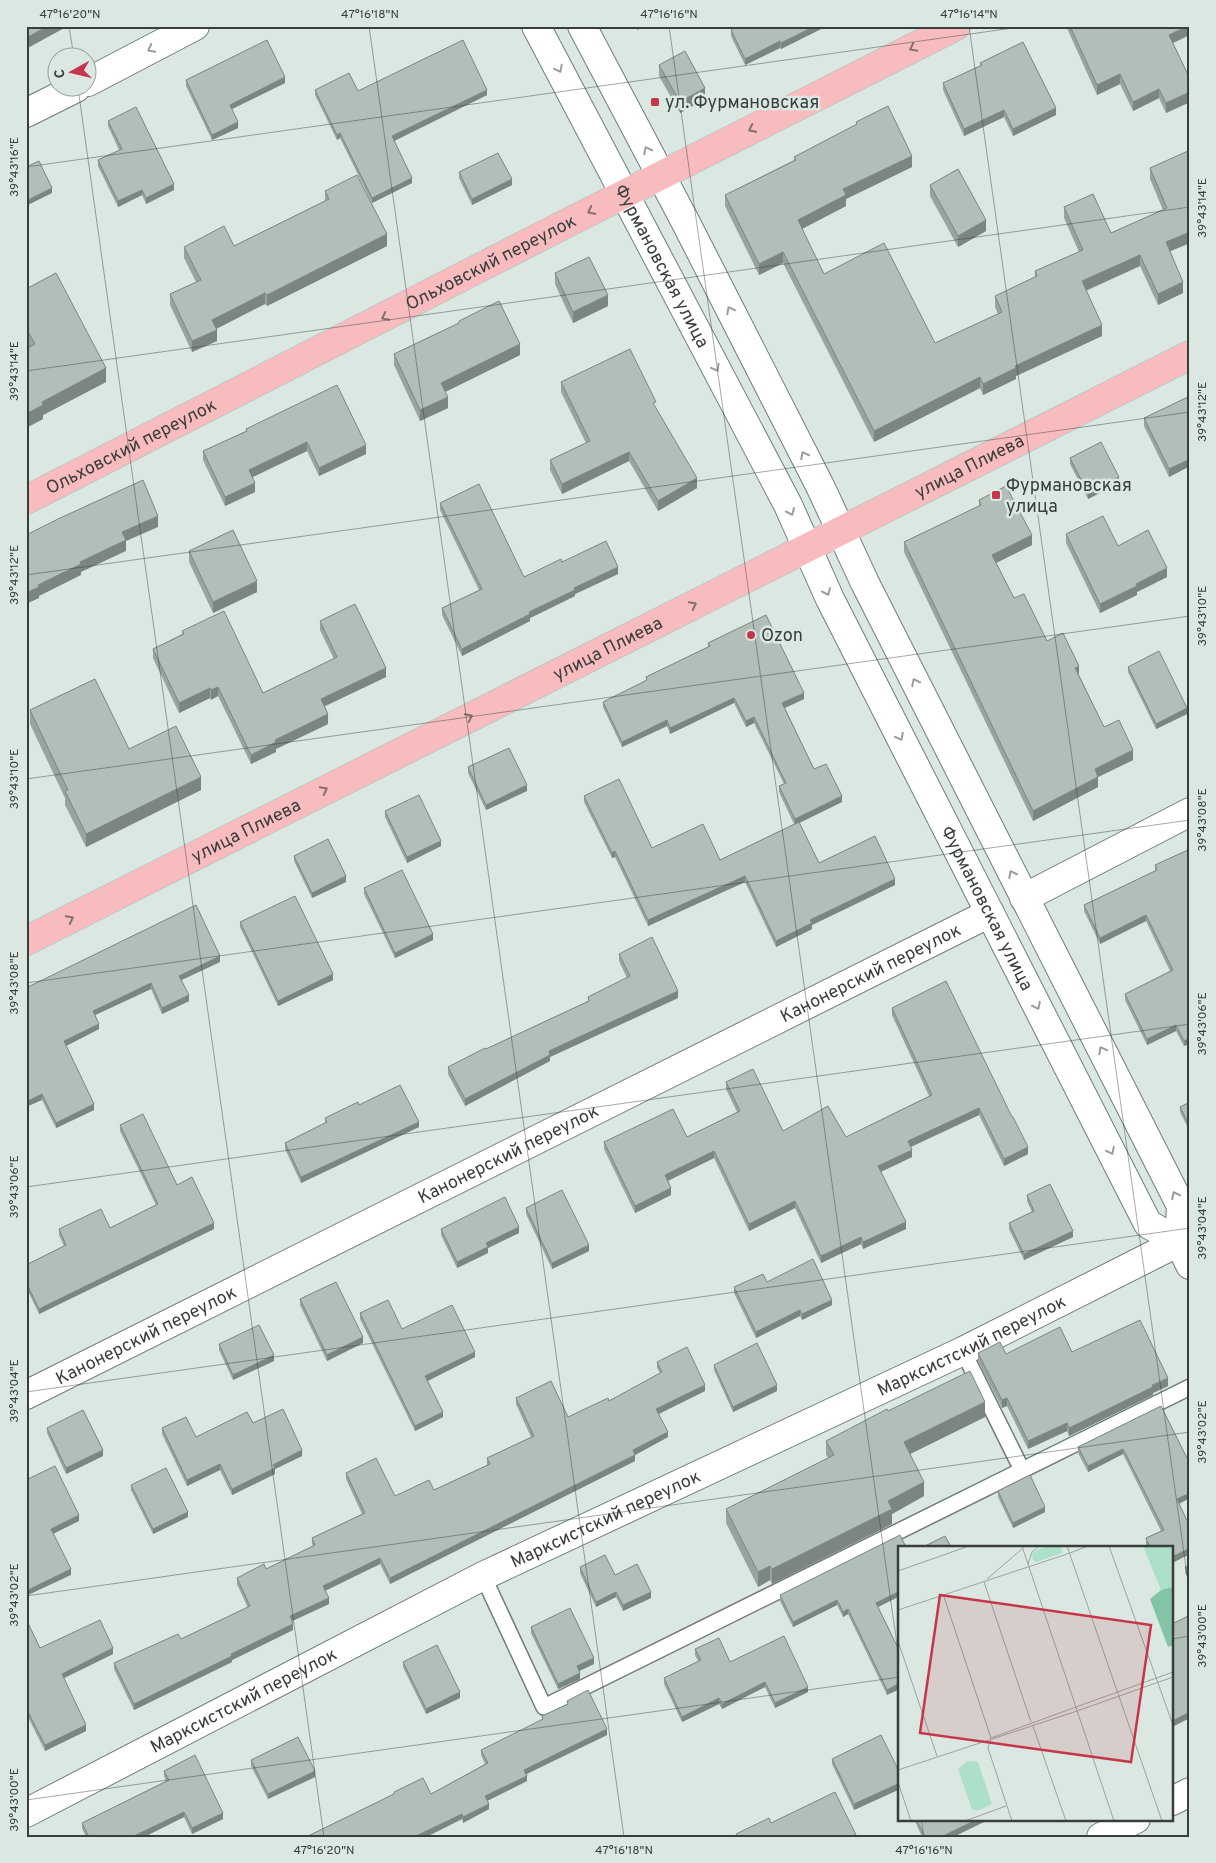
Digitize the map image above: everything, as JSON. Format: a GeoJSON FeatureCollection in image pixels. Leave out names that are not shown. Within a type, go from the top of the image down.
{"type":"FeatureCollection","features":[{"type":"Feature","properties":{"kind":"main road","name":"Ольховский переулок"},"geometry":{"type":"LineString","coordinates":[[26,500],[956,26]]}},
{"type":"Feature","properties":{"kind":"main road","name":"улица Плиева"},"geometry":{"type":"LineString","coordinates":[[26,941],[1190,355]]}},
{"type":"Feature","properties":{"kind":"street"},"geometry":{"type":"LineString","coordinates":[[98,77],[194,26]]}},
{"type":"Feature","properties":{"kind":"street","name":"Фурмановская улица"},"geometry":{"type":"LineString","coordinates":[[536,26],[788,506],[830,600],[1148,1224],[1186,1252]]}},
{"type":"Feature","properties":{"kind":"street"},"geometry":{"type":"LineString","coordinates":[[582,26],[661,176],[841,530],[865,583],[1181,1206],[1186,1252]]}},
{"type":"Feature","properties":{"kind":"street"},"geometry":{"type":"LineString","coordinates":[[26,113],[56,98]]}},
{"type":"Feature","properties":{"kind":"street"},"geometry":{"type":"LineString","coordinates":[[1024,898],[1190,812]]}},
{"type":"Feature","properties":{"kind":"street","name":"Канонерский переулок"},"geometry":{"type":"LineString","coordinates":[[26,1396],[990,913]]}},
{"type":"Feature","properties":{"kind":"street","name":"Марксистский переулок"},"geometry":{"type":"LineString","coordinates":[[26,1813],[483,1576],[963,1351],[1186,1252]]}},
{"type":"Feature","properties":{"kind":"street"},"geometry":{"type":"LineString","coordinates":[[1174,1800],[1190,1792]]}},
{"type":"Feature","properties":{"kind":"street"},"geometry":{"type":"LineString","coordinates":[[1101,1837],[1134,1820]]}},
{"type":"Feature","properties":{"kind":"lane"},"geometry":{"type":"LineString","coordinates":[[963,1351],[1022,1470]]}},
{"type":"Feature","properties":{"kind":"lane"},"geometry":{"type":"LineString","coordinates":[[483,1576],[544,1707],[1190,1387]]}},
{"type":"Feature","properties":{"kind":"building"},"geometry":{"type":"Polygon","coordinates":[[[26,26],[48,26],[26,38],[26,26]]]}},
{"type":"Feature","properties":{"kind":"building"},"geometry":{"type":"Polygon","coordinates":[[[737,26],[815,26],[745,59],[731,30],[737,26]]]}},
{"type":"Feature","properties":{"kind":"building"},"geometry":{"type":"Polygon","coordinates":[[[1070,26],[1188,26],[1169,35],[1190,79],[1190,92],[1166,103],[1159,89],[1133,102],[1120,74],[1097,85],[1070,26]]]}},
{"type":"Feature","properties":{"kind":"building"},"geometry":{"type":"Polygon","coordinates":[[[267,40],[285,77],[230,105],[238,122],[212,135],[186,80],[267,40]]]}},
{"type":"Feature","properties":{"kind":"building"},"geometry":{"type":"Polygon","coordinates":[[[463,40],[487,90],[392,136],[412,178],[372,198],[340,133],[337,135],[315,90],[349,73],[358,91],[463,40]]]}},
{"type":"Feature","properties":{"kind":"building"},"geometry":{"type":"Polygon","coordinates":[[[1023,42],[1056,108],[1013,129],[1004,110],[964,129],[943,83],[982,65],[980,63],[1023,42]]]}},
{"type":"Feature","properties":{"kind":"building"},"geometry":{"type":"Polygon","coordinates":[[[685,51],[705,88],[680,102],[659,65],[685,51]]]}},
{"type":"Feature","properties":{"kind":"building"},"geometry":{"type":"Polygon","coordinates":[[[888,106],[912,156],[843,189],[846,195],[798,220],[824,274],[884,243],[935,343],[1002,312],[995,296],[1037,276],[1035,271],[1083,250],[1064,207],[1093,194],[1111,233],[1167,208],[1150,168],[1188,151],[1190,156],[1190,232],[1166,242],[1183,282],[1158,294],[1140,255],[1082,281],[1102,325],[1015,366],[1016,368],[983,384],[980,377],[874,431],[783,252],[759,264],[725,195],[796,160],[794,157],[888,106]]]}},
{"type":"Feature","properties":{"kind":"building"},"geometry":{"type":"Polygon","coordinates":[[[136,107],[174,184],[146,198],[142,190],[118,201],[98,160],[122,149],[108,121],[136,107]]]}},
{"type":"Feature","properties":{"kind":"building"},"geometry":{"type":"Polygon","coordinates":[[[498,153],[512,179],[472,199],[459,172],[498,153]]]}},
{"type":"Feature","properties":{"kind":"building"},"geometry":{"type":"Polygon","coordinates":[[[39,161],[52,188],[26,201],[26,167],[39,161]]]}},
{"type":"Feature","properties":{"kind":"building"},"geometry":{"type":"Polygon","coordinates":[[[958,169],[986,220],[958,236],[930,185],[958,169]]]}},
{"type":"Feature","properties":{"kind":"building"},"geometry":{"type":"Polygon","coordinates":[[[357,175],[387,234],[267,295],[265,293],[212,320],[217,330],[192,341],[170,294],[201,280],[184,247],[224,226],[234,246],[329,199],[325,191],[357,175]]]}},
{"type":"Feature","properties":{"kind":"building"},"geometry":{"type":"Polygon","coordinates":[[[589,257],[608,295],[573,312],[555,273],[589,257]]]}},
{"type":"Feature","properties":{"kind":"building"},"geometry":{"type":"Polygon","coordinates":[[[56,273],[106,368],[42,402],[43,405],[26,414],[26,349],[35,344],[26,328],[26,289],[56,273]]]}},
{"type":"Feature","properties":{"kind":"building"},"geometry":{"type":"Polygon","coordinates":[[[499,301],[520,344],[441,383],[448,397],[420,410],[394,354],[459,323],[459,321],[499,301]]]}},
{"type":"Feature","properties":{"kind":"building"},"geometry":{"type":"Polygon","coordinates":[[[630,349],[656,402],[653,403],[697,478],[658,501],[629,452],[562,484],[550,460],[590,441],[561,382],[630,349]]]}},
{"type":"Feature","properties":{"kind":"building"},"geometry":{"type":"Polygon","coordinates":[[[337,385],[366,445],[319,468],[307,442],[249,470],[255,483],[225,497],[203,451],[337,385]]]}},
{"type":"Feature","properties":{"kind":"building"},"geometry":{"type":"Polygon","coordinates":[[[1190,396],[1190,459],[1169,469],[1144,418],[1190,396]]]}},
{"type":"Feature","properties":{"kind":"building"},"geometry":{"type":"Polygon","coordinates":[[[1101,442],[1119,477],[1088,493],[1070,458],[1101,442]]]}},
{"type":"Feature","properties":{"kind":"building"},"geometry":{"type":"Polygon","coordinates":[[[143,480],[158,516],[122,532],[126,540],[80,562],[81,564],[26,593],[26,535],[143,480]]]}},
{"type":"Feature","properties":{"kind":"building"},"geometry":{"type":"Polygon","coordinates":[[[479,484],[524,577],[561,559],[562,562],[606,541],[618,567],[574,588],[575,590],[529,612],[530,614],[462,649],[442,608],[482,589],[440,503],[479,484]]]}},
{"type":"Feature","properties":{"kind":"building"},"geometry":{"type":"Polygon","coordinates":[[[1006,486],[1032,535],[992,555],[1014,598],[1024,594],[1047,641],[1063,633],[1079,666],[1075,668],[1104,727],[1119,720],[1133,750],[1095,769],[1098,777],[1033,811],[904,542],[981,505],[979,500],[1006,486]]]}},
{"type":"Feature","properties":{"kind":"building"},"geometry":{"type":"Polygon","coordinates":[[[1103,516],[1118,546],[1148,530],[1167,568],[1136,584],[1137,586],[1100,604],[1066,534],[1103,516]]]}},
{"type":"Feature","properties":{"kind":"building"},"geometry":{"type":"Polygon","coordinates":[[[233,530],[257,581],[213,602],[189,551],[233,530]]]}},
{"type":"Feature","properties":{"kind":"building"},"geometry":{"type":"Polygon","coordinates":[[[355,604],[386,668],[321,699],[328,714],[275,740],[276,742],[251,755],[218,687],[211,690],[210,688],[179,703],[153,649],[184,634],[182,631],[224,611],[263,693],[337,657],[320,621],[355,604]]]}},
{"type":"Feature","properties":{"kind":"building"},"geometry":{"type":"Polygon","coordinates":[[[766,615],[804,693],[782,703],[814,769],[826,764],[842,796],[795,819],[779,786],[786,783],[754,717],[746,721],[734,698],[670,728],[667,720],[622,742],[603,702],[647,680],[646,677],[710,646],[708,643],[766,615]]]}},
{"type":"Feature","properties":{"kind":"building"},"geometry":{"type":"Polygon","coordinates":[[[1159,651],[1187,708],[1156,724],[1128,667],[1159,651]]]}},
{"type":"Feature","properties":{"kind":"building"},"geometry":{"type":"Polygon","coordinates":[[[95,679],[129,749],[176,726],[201,777],[86,834],[65,791],[68,790],[30,710],[95,679]]]}},
{"type":"Feature","properties":{"kind":"building"},"geometry":{"type":"Polygon","coordinates":[[[509,748],[527,785],[486,805],[468,767],[509,748]]]}},
{"type":"Feature","properties":{"kind":"building"},"geometry":{"type":"Polygon","coordinates":[[[619,779],[652,848],[703,824],[720,860],[799,822],[819,863],[875,836],[895,879],[810,920],[812,923],[776,941],[745,876],[648,920],[615,851],[612,853],[584,796],[619,779]]]}},
{"type":"Feature","properties":{"kind":"building"},"geometry":{"type":"Polygon","coordinates":[[[419,795],[441,841],[407,857],[385,811],[419,795]]]}},
{"type":"Feature","properties":{"kind":"building"},"geometry":{"type":"Polygon","coordinates":[[[328,839],[346,876],[312,893],[294,856],[328,839]]]}},
{"type":"Feature","properties":{"kind":"building"},"geometry":{"type":"Polygon","coordinates":[[[1190,849],[1190,1038],[1184,1041],[1176,1025],[1147,1039],[1125,994],[1173,970],[1146,915],[1100,938],[1084,905],[1157,870],[1155,865],[1190,849]]]}},
{"type":"Feature","properties":{"kind":"building"},"geometry":{"type":"Polygon","coordinates":[[[402,870],[433,934],[395,953],[364,888],[402,870]]]}},
{"type":"Feature","properties":{"kind":"building"},"geometry":{"type":"Polygon","coordinates":[[[295,896],[333,974],[278,1001],[240,922],[295,896]]]}},
{"type":"Feature","properties":{"kind":"building"},"geometry":{"type":"Polygon","coordinates":[[[196,905],[220,956],[179,976],[189,995],[162,1008],[151,983],[93,1011],[99,1024],[64,1041],[94,1104],[56,1123],[42,1094],[26,1102],[26,988],[196,905]]]}},
{"type":"Feature","properties":{"kind":"building"},"geometry":{"type":"Polygon","coordinates":[[[652,937],[678,991],[549,1051],[550,1055],[465,1099],[448,1067],[485,1048],[589,1001],[588,997],[630,976],[619,954],[652,937]]]}},
{"type":"Feature","properties":{"kind":"building"},"geometry":{"type":"Polygon","coordinates":[[[946,981],[1028,1147],[1004,1159],[979,1108],[908,1141],[912,1150],[878,1166],[906,1222],[863,1242],[861,1237],[821,1256],[795,1201],[749,1224],[714,1151],[665,1175],[671,1188],[635,1206],[604,1142],[673,1109],[687,1137],[740,1111],[726,1082],[753,1069],[783,1131],[828,1106],[846,1137],[932,1095],[892,1008],[946,981]]]}},
{"type":"Feature","properties":{"kind":"building"},"geometry":{"type":"Polygon","coordinates":[[[400,1085],[419,1122],[301,1177],[285,1143],[327,1122],[325,1118],[358,1102],[359,1105],[400,1085]]]}},
{"type":"Feature","properties":{"kind":"building"},"geometry":{"type":"Polygon","coordinates":[[[1190,1102],[1190,1127],[1180,1107],[1190,1102]]]}},
{"type":"Feature","properties":{"kind":"building"},"geometry":{"type":"Polygon","coordinates":[[[143,1114],[177,1185],[192,1177],[214,1223],[39,1309],[26,1282],[26,1265],[66,1245],[59,1229],[101,1209],[110,1228],[158,1204],[120,1125],[143,1114]]]}},
{"type":"Feature","properties":{"kind":"building"},"geometry":{"type":"Polygon","coordinates":[[[1050,1184],[1073,1231],[1024,1254],[1009,1223],[1034,1211],[1027,1195],[1050,1184]]]}},
{"type":"Feature","properties":{"kind":"building"},"geometry":{"type":"Polygon","coordinates":[[[562,1190],[589,1245],[552,1263],[526,1208],[562,1190]]]}},
{"type":"Feature","properties":{"kind":"building"},"geometry":{"type":"Polygon","coordinates":[[[505,1197],[519,1227],[486,1243],[488,1247],[457,1262],[441,1229],[505,1197]]]}},
{"type":"Feature","properties":{"kind":"building"},"geometry":{"type":"Polygon","coordinates":[[[813,1259],[832,1300],[802,1314],[800,1310],[756,1332],[734,1287],[763,1274],[767,1282],[813,1259]]]}},
{"type":"Feature","properties":{"kind":"building"},"geometry":{"type":"Polygon","coordinates":[[[336,1282],[363,1337],[327,1355],[300,1299],[336,1282]]]}},
{"type":"Feature","properties":{"kind":"building"},"geometry":{"type":"Polygon","coordinates":[[[388,1300],[402,1329],[452,1305],[475,1352],[425,1376],[443,1412],[415,1426],[360,1313],[388,1300]]]}},
{"type":"Feature","properties":{"kind":"building"},"geometry":{"type":"Polygon","coordinates":[[[1140,1320],[1168,1378],[1069,1428],[1067,1423],[1028,1441],[1007,1398],[1002,1400],[978,1353],[1000,1342],[1006,1354],[1060,1327],[1072,1352],[1140,1320]]]}},
{"type":"Feature","properties":{"kind":"building"},"geometry":{"type":"Polygon","coordinates":[[[259,1325],[274,1355],[233,1375],[219,1344],[259,1325]]]}},
{"type":"Feature","properties":{"kind":"building"},"geometry":{"type":"Polygon","coordinates":[[[757,1343],[777,1385],[733,1407],[714,1365],[757,1343]]]}},
{"type":"Feature","properties":{"kind":"building"},"geometry":{"type":"Polygon","coordinates":[[[687,1347],[705,1385],[656,1409],[668,1432],[633,1450],[635,1455],[390,1578],[380,1558],[323,1586],[329,1598],[290,1616],[293,1624],[134,1704],[114,1663],[178,1634],[181,1639],[250,1606],[237,1578],[264,1564],[266,1569],[315,1545],[312,1538],[365,1513],[346,1473],[376,1458],[395,1496],[429,1480],[434,1490],[490,1464],[487,1458],[534,1436],[516,1398],[551,1381],[568,1417],[608,1398],[609,1401],[662,1372],[657,1362],[687,1347]]]}},
{"type":"Feature","properties":{"kind":"building"},"geometry":{"type":"Polygon","coordinates":[[[970,1371],[985,1402],[904,1442],[924,1482],[888,1501],[892,1509],[772,1569],[770,1566],[758,1572],[726,1509],[834,1455],[826,1441],[887,1409],[888,1411],[970,1371]]]}},
{"type":"Feature","properties":{"kind":"building"},"geometry":{"type":"Polygon","coordinates":[[[1161,1406],[1190,1464],[1190,1493],[1177,1499],[1190,1527],[1190,1548],[1174,1556],[1174,1546],[1150,1546],[1146,1538],[1164,1530],[1123,1449],[1088,1466],[1078,1447],[1161,1406]]]}},
{"type":"Feature","properties":{"kind":"building"},"geometry":{"type":"Polygon","coordinates":[[[283,1409],[302,1450],[273,1465],[275,1468],[232,1489],[220,1464],[187,1480],[162,1428],[186,1417],[196,1437],[247,1412],[253,1423],[283,1409]]]}},
{"type":"Feature","properties":{"kind":"building"},"geometry":{"type":"Polygon","coordinates":[[[83,1410],[103,1450],[66,1468],[47,1428],[83,1410]]]}},
{"type":"Feature","properties":{"kind":"building"},"geometry":{"type":"Polygon","coordinates":[[[55,1466],[79,1515],[51,1529],[71,1569],[26,1591],[26,1480],[55,1466]]]}},
{"type":"Feature","properties":{"kind":"building"},"geometry":{"type":"Polygon","coordinates":[[[166,1468],[188,1512],[153,1529],[131,1485],[166,1468]]]}},
{"type":"Feature","properties":{"kind":"building"},"geometry":{"type":"Polygon","coordinates":[[[1030,1475],[1045,1507],[1013,1523],[998,1491],[1030,1475]]]}},
{"type":"Feature","properties":{"kind":"building"},"geometry":{"type":"Polygon","coordinates":[[[900,1535],[906,1546],[898,1546],[898,1592],[876,1603],[898,1648],[898,1684],[887,1690],[848,1609],[843,1612],[837,1600],[793,1622],[780,1595],[900,1535]]]}},
{"type":"Feature","properties":{"kind":"building"},"geometry":{"type":"Polygon","coordinates":[[[945,1536],[950,1546],[925,1546],[945,1536]]]}},
{"type":"Feature","properties":{"kind":"building"},"geometry":{"type":"Polygon","coordinates":[[[605,1555],[615,1575],[637,1564],[651,1592],[623,1605],[616,1592],[596,1602],[580,1567],[605,1555]]]}},
{"type":"Feature","properties":{"kind":"building"},"geometry":{"type":"Polygon","coordinates":[[[1190,1565],[1190,1577],[1185,1567],[1190,1565]]]}},
{"type":"Feature","properties":{"kind":"building"},"geometry":{"type":"Polygon","coordinates":[[[570,1608],[594,1658],[577,1666],[580,1673],[558,1684],[531,1627],[570,1608]]]}},
{"type":"Feature","properties":{"kind":"building"},"geometry":{"type":"Polygon","coordinates":[[[1190,1615],[1190,1712],[1174,1720],[1174,1623],[1190,1615]]]}},
{"type":"Feature","properties":{"kind":"building"},"geometry":{"type":"Polygon","coordinates":[[[26,1619],[40,1648],[100,1620],[113,1648],[62,1674],[86,1725],[45,1745],[26,1708],[26,1619]]]}},
{"type":"Feature","properties":{"kind":"building"},"geometry":{"type":"Polygon","coordinates":[[[784,1636],[808,1687],[775,1703],[765,1682],[722,1704],[719,1698],[682,1717],[664,1678],[701,1660],[695,1649],[719,1638],[730,1662],[784,1636]]]}},
{"type":"Feature","properties":{"kind":"building"},"geometry":{"type":"Polygon","coordinates":[[[437,1645],[460,1692],[426,1709],[403,1662],[437,1645]]]}},
{"type":"Feature","properties":{"kind":"building"},"geometry":{"type":"Polygon","coordinates":[[[588,1690],[607,1729],[524,1770],[527,1776],[485,1796],[489,1804],[463,1817],[462,1814],[414,1837],[306,1837],[423,1778],[431,1794],[488,1763],[481,1750],[543,1719],[542,1716],[568,1704],[567,1701],[588,1690]]]}},
{"type":"Feature","properties":{"kind":"building"},"geometry":{"type":"Polygon","coordinates":[[[881,1735],[898,1769],[898,1784],[854,1804],[832,1759],[881,1735]]]}},
{"type":"Feature","properties":{"kind":"building"},"geometry":{"type":"Polygon","coordinates":[[[298,1737],[315,1771],[268,1794],[251,1760],[298,1737]]]}},
{"type":"Feature","properties":{"kind":"building"},"geometry":{"type":"Polygon","coordinates":[[[195,1755],[223,1813],[192,1828],[184,1812],[132,1837],[89,1837],[82,1823],[169,1780],[164,1771],[195,1755]]]}},
{"type":"Feature","properties":{"kind":"building"},"geometry":{"type":"Polygon","coordinates":[[[835,1792],[857,1837],[738,1837],[736,1834],[769,1818],[771,1823],[835,1792]]]}},
{"type":"Feature","properties":{"kind":"building"},"geometry":{"type":"Polygon","coordinates":[[[916,1820],[976,1820],[941,1837],[925,1837],[916,1820]]]}},
{"type":"Feature","properties":{"kind":"place","name":"ул. Фурмановская"},"geometry":{"type":"Point","coordinates":[655,102]}},
{"type":"Feature","properties":{"kind":"place","name":"Фурмановская улица"},"geometry":{"type":"Point","coordinates":[996,495]}},
{"type":"Feature","properties":{"kind":"place","name":"Ozon"},"geometry":{"type":"Point","coordinates":[751,635]}}]}
